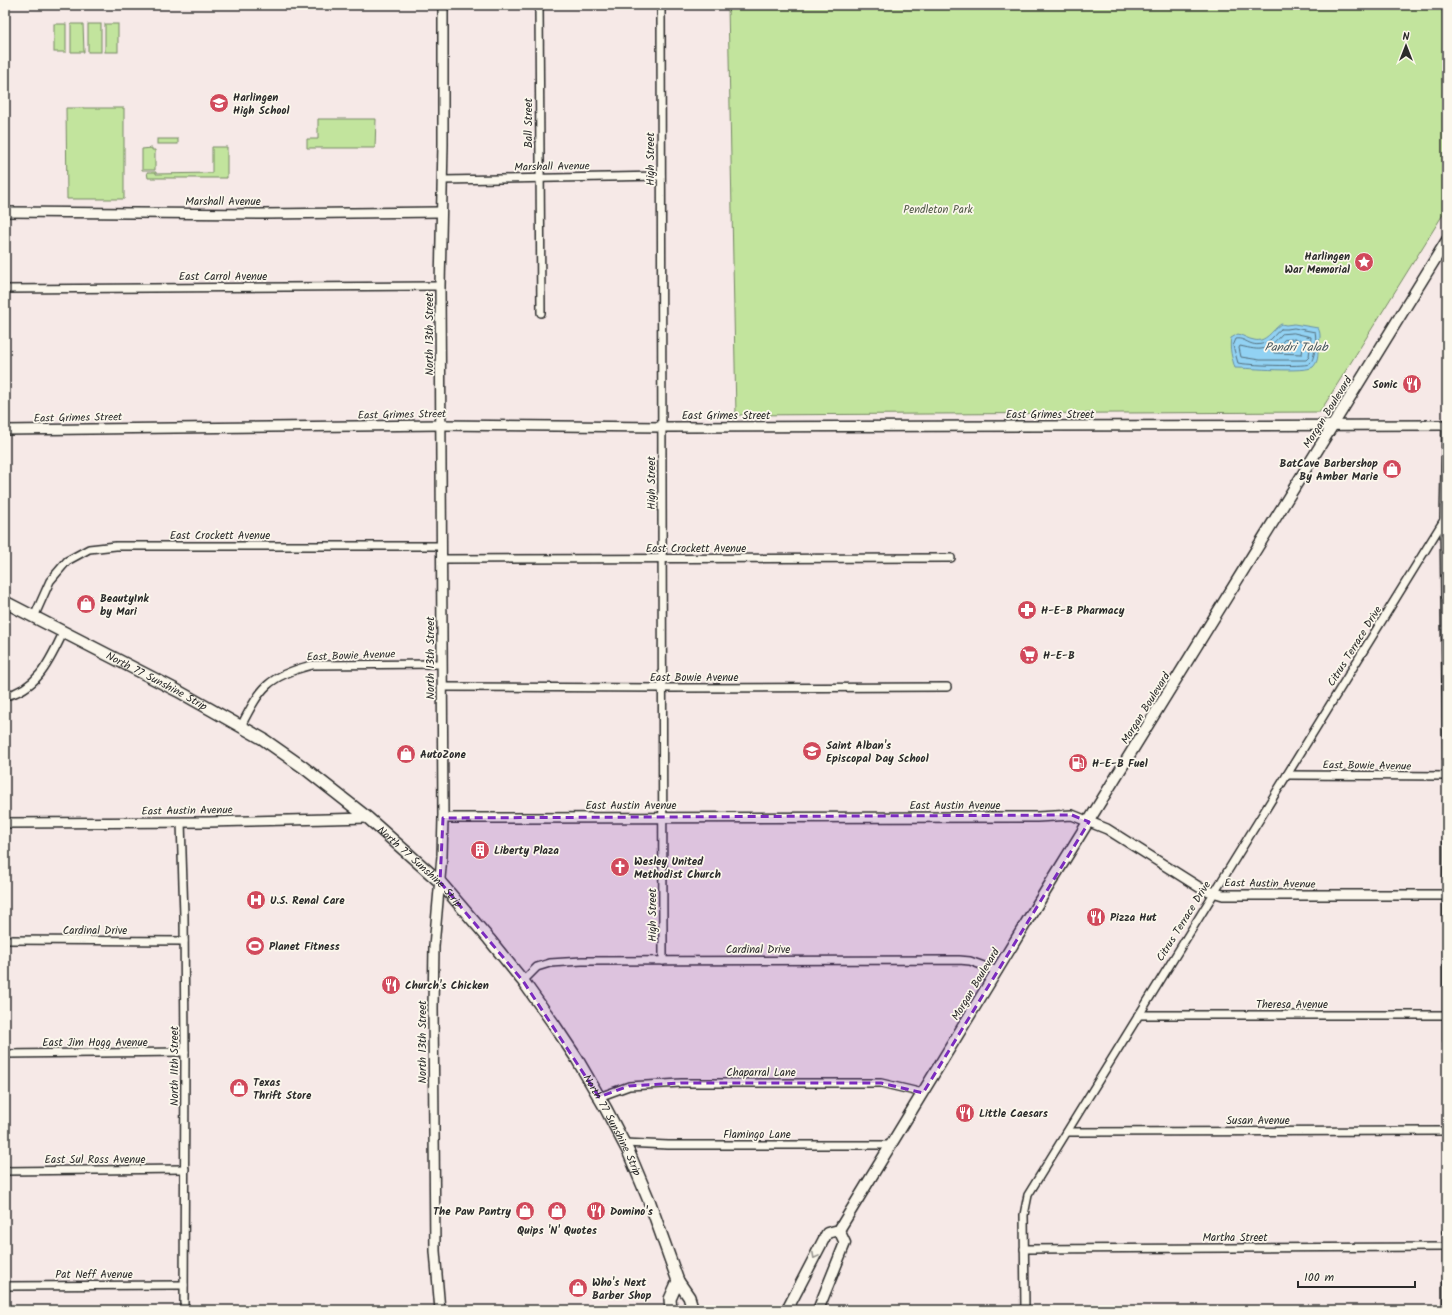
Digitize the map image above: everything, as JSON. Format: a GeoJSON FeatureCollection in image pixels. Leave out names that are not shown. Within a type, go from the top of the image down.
{"type":"FeatureCollection","features":[{"type":"Feature","properties":{"kind":"main road","name":"Morgan Boulevard"},"geometry":{"type":"LineString","coordinates":[[788,1310],[827,1233],[839,1230],[1447,240]]}},
{"type":"Feature","properties":{"kind":"main road","name":"North 77 Sunshine Strip"},"geometry":{"type":"LineString","coordinates":[[5,602],[178,691],[241,726],[303,767],[368,818],[440,882],[523,981],[562,1035],[599,1097],[624,1143],[648,1197],[678,1282],[689,1297],[693,1310]]}},
{"type":"Feature","properties":{"kind":"main road"},"geometry":{"type":"LineString","coordinates":[[818,1310],[845,1243],[839,1230]]}},
{"type":"Feature","properties":{"kind":"main road"},"geometry":{"type":"LineString","coordinates":[[671,1310],[670,1299],[678,1282]]}},
{"type":"Feature","properties":{"kind":"street","name":"North 13th Street"},"geometry":{"type":"LineString","coordinates":[[440,1310],[435,1251],[434,946],[442,856],[440,286],[444,5]]}},
{"type":"Feature","properties":{"kind":"street","name":"Ball Street"},"geometry":{"type":"LineString","coordinates":[[539,5],[541,313]]}},
{"type":"Feature","properties":{"kind":"street","name":"High Street"},"geometry":{"type":"LineString","coordinates":[[661,5],[663,961]]}},
{"type":"Feature","properties":{"kind":"street","name":"Marshall Avenue"},"geometry":{"type":"LineString","coordinates":[[442,180],[661,176]]}},
{"type":"Feature","properties":{"kind":"street","name":"Marshall Avenue"},"geometry":{"type":"LineString","coordinates":[[5,212],[264,214],[441,212]]}},
{"type":"Feature","properties":{"kind":"street","name":"East Carrol Avenue"},"geometry":{"type":"LineString","coordinates":[[5,289],[440,286]]}},
{"type":"Feature","properties":{"kind":"street","name":"East Grimes Street"},"geometry":{"type":"LineString","coordinates":[[5,430],[441,425],[662,427],[1447,425]]}},
{"type":"Feature","properties":{"kind":"street"},"geometry":{"type":"LineString","coordinates":[[1447,425],[1444,520],[1446,547],[1447,760]]}},
{"type":"Feature","properties":{"kind":"street","name":"Citrus Terrace Drive"},"geometry":{"type":"LineString","coordinates":[[1025,1310],[1024,1216],[1028,1196],[1444,520]]}},
{"type":"Feature","properties":{"kind":"street","name":"East Crockett Avenue"},"geometry":{"type":"LineString","coordinates":[[34,617],[50,581],[67,562],[89,549],[116,546],[441,546]]}},
{"type":"Feature","properties":{"kind":"street","name":"East Crockett Avenue"},"geometry":{"type":"LineString","coordinates":[[441,559],[952,558]]}},
{"type":"Feature","properties":{"kind":"street"},"geometry":{"type":"LineString","coordinates":[[5,696],[19,690],[38,677],[50,661],[63,633]]}},
{"type":"Feature","properties":{"kind":"street","name":"East Bowie Avenue"},"geometry":{"type":"LineString","coordinates":[[241,726],[264,687],[277,676],[292,670],[312,665],[442,664]]}},
{"type":"Feature","properties":{"kind":"street","name":"East Bowie Avenue"},"geometry":{"type":"LineString","coordinates":[[442,687],[947,687]]}},
{"type":"Feature","properties":{"kind":"street","name":"East Bowie Avenue"},"geometry":{"type":"LineString","coordinates":[[1287,775],[1447,776]]}},
{"type":"Feature","properties":{"kind":"street"},"geometry":{"type":"LineString","coordinates":[[1447,801],[1447,1040]]}},
{"type":"Feature","properties":{"kind":"street","name":"East Austin Avenue"},"geometry":{"type":"LineString","coordinates":[[442,818],[1072,815],[1106,829],[1202,889],[1223,895],[1447,895]]}},
{"type":"Feature","properties":{"kind":"street","name":"East Austin Avenue"},"geometry":{"type":"LineString","coordinates":[[5,823],[181,822],[368,818]]}},
{"type":"Feature","properties":{"kind":"street","name":"North 11th Street"},"geometry":{"type":"LineString","coordinates":[[181,822],[185,1052],[184,1310]]}},
{"type":"Feature","properties":{"kind":"street","name":"Cardinal Drive"},"geometry":{"type":"LineString","coordinates":[[5,940],[184,941]]}},
{"type":"Feature","properties":{"kind":"street","name":"Cardinal Drive"},"geometry":{"type":"LineString","coordinates":[[523,981],[537,967],[550,963],[582,961],[959,960],[970,961],[998,971]]}},
{"type":"Feature","properties":{"kind":"street","name":"Theresa Avenue"},"geometry":{"type":"LineString","coordinates":[[1138,1015],[1447,1015]]}},
{"type":"Feature","properties":{"kind":"street","name":"East Jim Hogg Avenue"},"geometry":{"type":"LineString","coordinates":[[5,1054],[185,1052]]}},
{"type":"Feature","properties":{"kind":"street","name":"Chaparral Lane"},"geometry":{"type":"LineString","coordinates":[[599,1097],[629,1086],[681,1083],[881,1084],[923,1093]]}},
{"type":"Feature","properties":{"kind":"street","name":"Susan Avenue"},"geometry":{"type":"LineString","coordinates":[[1068,1132],[1447,1131]]}},
{"type":"Feature","properties":{"kind":"street","name":"Flamingo Lane"},"geometry":{"type":"LineString","coordinates":[[624,1143],[668,1145],[891,1145]]}},
{"type":"Feature","properties":{"kind":"street","name":"East Sul Ross Avenue"},"geometry":{"type":"LineString","coordinates":[[5,1171],[185,1169]]}},
{"type":"Feature","properties":{"kind":"street"},"geometry":{"type":"LineString","coordinates":[[1447,1231],[1447,1310]]}},
{"type":"Feature","properties":{"kind":"street","name":"Martha Street"},"geometry":{"type":"LineString","coordinates":[[1024,1249],[1447,1247]]}},
{"type":"Feature","properties":{"kind":"street","name":"Pat Neff Avenue"},"geometry":{"type":"LineString","coordinates":[[5,1286],[184,1285]]}},
{"type":"Feature","properties":{"kind":"highlighted area"},"geometry":{"type":"Polygon","coordinates":[[[1072,815],[1089,822],[923,1093],[881,1083],[681,1083],[629,1086],[599,1097],[523,981],[440,882],[443,818],[1072,815]]]}},
{"type":"Feature","properties":{"kind":"green space","name":"Pendleton Park"},"geometry":{"type":"Polygon","coordinates":[[[728,5],[1442,5],[1447,100],[1447,208],[1320,412],[736,415],[728,5]]]}},
{"type":"Feature","properties":{"kind":"green space"},"geometry":{"type":"Polygon","coordinates":[[[54,24],[66,24],[66,52],[54,52],[54,24]]]}},
{"type":"Feature","properties":{"kind":"green space"},"geometry":{"type":"Polygon","coordinates":[[[71,24],[83,24],[84,52],[71,52],[71,24]]]}},
{"type":"Feature","properties":{"kind":"green space"},"geometry":{"type":"Polygon","coordinates":[[[88,24],[101,24],[101,52],[88,52],[88,24]]]}},
{"type":"Feature","properties":{"kind":"green space"},"geometry":{"type":"Polygon","coordinates":[[[105,24],[118,24],[118,52],[105,52],[105,24]]]}},
{"type":"Feature","properties":{"kind":"green space"},"geometry":{"type":"Polygon","coordinates":[[[66,108],[124,108],[124,199],[67,199],[66,108]]]}},
{"type":"Feature","properties":{"kind":"green space"},"geometry":{"type":"Polygon","coordinates":[[[318,119],[376,119],[375,148],[307,148],[307,139],[318,139],[318,119]]]}},
{"type":"Feature","properties":{"kind":"green space"},"geometry":{"type":"Polygon","coordinates":[[[157,139],[178,139],[178,144],[157,144],[157,139]]]}},
{"type":"Feature","properties":{"kind":"green space"},"geometry":{"type":"Polygon","coordinates":[[[212,147],[227,147],[227,178],[148,178],[147,172],[156,172],[156,174],[212,173],[212,147]]]}},
{"type":"Feature","properties":{"kind":"green space"},"geometry":{"type":"Polygon","coordinates":[[[152,148],[152,150],[155,150],[155,170],[142,170],[142,149],[152,148]]]}},
{"type":"Feature","properties":{"kind":"water","name":"Pandri Talab"},"geometry":{"type":"Polygon","coordinates":[[[1281,324],[1294,324],[1318,328],[1320,336],[1318,357],[1313,367],[1299,370],[1235,368],[1231,350],[1231,338],[1238,334],[1252,340],[1262,340],[1281,324]]]}},
{"type":"Feature","properties":{"kind":"place","name":"Harlingen High School"},"geometry":{"type":"Point","coordinates":[219,103]}},
{"type":"Feature","properties":{"kind":"place","name":"Harlingen War Memorial"},"geometry":{"type":"Point","coordinates":[1364,262]}},
{"type":"Feature","properties":{"kind":"place","name":"Sonic"},"geometry":{"type":"Point","coordinates":[1412,384]}},
{"type":"Feature","properties":{"kind":"place","name":"BatCave Barbershop By Amber Marie"},"geometry":{"type":"Point","coordinates":[1392,469]}},
{"type":"Feature","properties":{"kind":"place","name":"BeautyInk by Mari"},"geometry":{"type":"Point","coordinates":[86,604]}},
{"type":"Feature","properties":{"kind":"place","name":"H-E-B Pharmacy"},"geometry":{"type":"Point","coordinates":[1027,610]}},
{"type":"Feature","properties":{"kind":"place","name":"H-E-B"},"geometry":{"type":"Point","coordinates":[1029,655]}},
{"type":"Feature","properties":{"kind":"place","name":"Saint Alban's Episcopal Day School"},"geometry":{"type":"Point","coordinates":[812,751]}},
{"type":"Feature","properties":{"kind":"place","name":"AutoZone"},"geometry":{"type":"Point","coordinates":[406,754]}},
{"type":"Feature","properties":{"kind":"place","name":"H-E-B Fuel"},"geometry":{"type":"Point","coordinates":[1078,763]}},
{"type":"Feature","properties":{"kind":"place","name":"Liberty Plaza"},"geometry":{"type":"Point","coordinates":[480,850]}},
{"type":"Feature","properties":{"kind":"place","name":"Wesley United Methodist Church"},"geometry":{"type":"Point","coordinates":[620,867]}},
{"type":"Feature","properties":{"kind":"place","name":"U.S. Renal Care"},"geometry":{"type":"Point","coordinates":[256,900]}},
{"type":"Feature","properties":{"kind":"place","name":"Pizza Hut"},"geometry":{"type":"Point","coordinates":[1096,917]}},
{"type":"Feature","properties":{"kind":"place","name":"Planet Fitness"},"geometry":{"type":"Point","coordinates":[255,946]}},
{"type":"Feature","properties":{"kind":"place","name":"Church's Chicken"},"geometry":{"type":"Point","coordinates":[391,985]}},
{"type":"Feature","properties":{"kind":"place","name":"Texas Thrift Store"},"geometry":{"type":"Point","coordinates":[239,1088]}},
{"type":"Feature","properties":{"kind":"place","name":"Little Caesars"},"geometry":{"type":"Point","coordinates":[965,1113]}},
{"type":"Feature","properties":{"kind":"place","name":"The Paw Pantry"},"geometry":{"type":"Point","coordinates":[525,1211]}},
{"type":"Feature","properties":{"kind":"place","name":"Quips 'N' Quotes"},"geometry":{"type":"Point","coordinates":[557,1211]}},
{"type":"Feature","properties":{"kind":"place","name":"Domino's"},"geometry":{"type":"Point","coordinates":[596,1211]}},
{"type":"Feature","properties":{"kind":"place","name":"Who's Next Barber Shop"},"geometry":{"type":"Point","coordinates":[578,1288]}}]}
